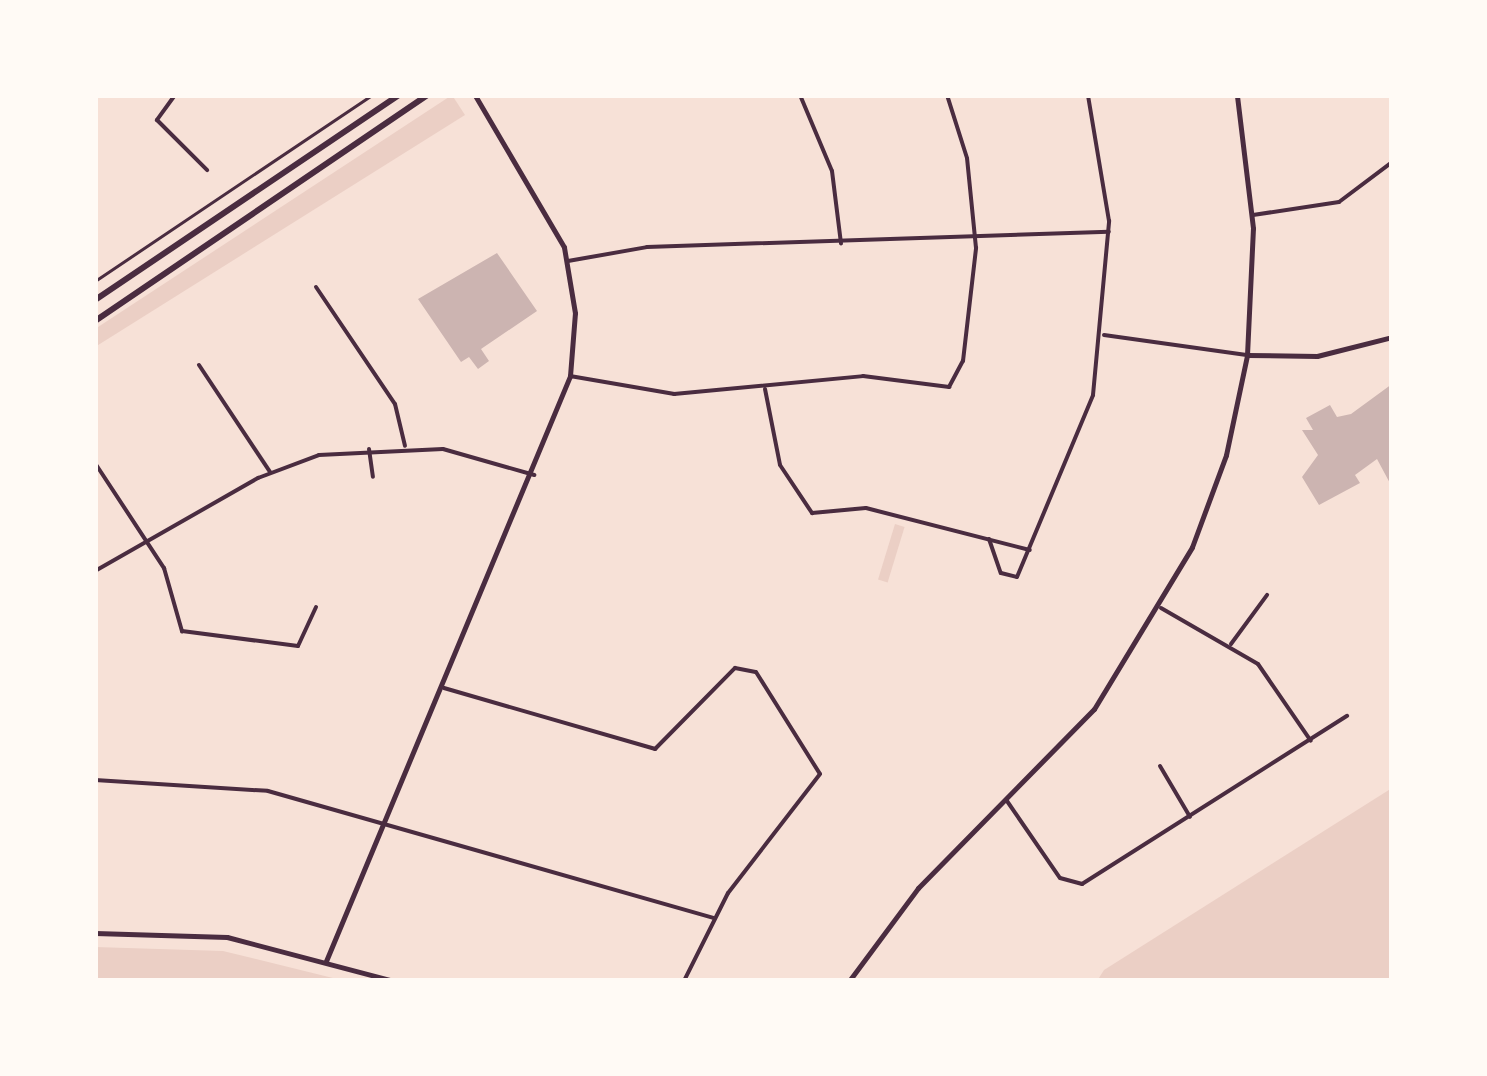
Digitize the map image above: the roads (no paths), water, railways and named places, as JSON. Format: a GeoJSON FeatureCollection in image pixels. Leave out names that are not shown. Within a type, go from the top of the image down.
{"type":"FeatureCollection","features":[{"type":"Feature","properties":{"kind":"main road"},"geometry":{"type":"LineString","coordinates":[[95,300],[399,95]]}},
{"type":"Feature","properties":{"kind":"main road"},"geometry":{"type":"LineString","coordinates":[[95,320],[427,95]]}},
{"type":"Feature","properties":{"kind":"street"},"geometry":{"type":"LineString","coordinates":[[175,95],[158,120],[207,170]]}},
{"type":"Feature","properties":{"kind":"street"},"geometry":{"type":"LineString","coordinates":[[326,961],[534,475],[570,376],[568,261],[546,206],[475,95]]}},
{"type":"Feature","properties":{"kind":"street"},"geometry":{"type":"LineString","coordinates":[[800,95],[832,172],[841,244]]}},
{"type":"Feature","properties":{"kind":"street"},"geometry":{"type":"LineString","coordinates":[[570,376],[654,393],[765,389],[862,376],[949,387],[963,361],[976,239],[967,158],[948,95]]}},
{"type":"Feature","properties":{"kind":"street"},"geometry":{"type":"LineString","coordinates":[[988,539],[1001,573],[1017,576],[1094,395],[1104,335],[1109,232],[1088,95]]}},
{"type":"Feature","properties":{"kind":"street"},"geometry":{"type":"LineString","coordinates":[[848,981],[894,915],[1094,708],[1161,608],[1218,482],[1247,355],[1252,215],[1236,95]]}},
{"type":"Feature","properties":{"kind":"street"},"geometry":{"type":"LineString","coordinates":[[1252,215],[1339,202],[1392,162]]}},
{"type":"Feature","properties":{"kind":"street"},"geometry":{"type":"LineString","coordinates":[[568,261],[647,247],[841,244],[1109,232]]}},
{"type":"Feature","properties":{"kind":"street"},"geometry":{"type":"LineString","coordinates":[[316,286],[395,404],[406,447]]}},
{"type":"Feature","properties":{"kind":"street"},"geometry":{"type":"LineString","coordinates":[[1104,335],[1247,355],[1317,356],[1392,337]]}},
{"type":"Feature","properties":{"kind":"street"},"geometry":{"type":"LineString","coordinates":[[198,365],[270,472]]}},
{"type":"Feature","properties":{"kind":"street"},"geometry":{"type":"LineString","coordinates":[[765,389],[776,453],[812,513],[866,508],[1030,550]]}},
{"type":"Feature","properties":{"kind":"street"},"geometry":{"type":"LineString","coordinates":[[95,572],[270,472],[368,450],[406,447],[534,475]]}},
{"type":"Feature","properties":{"kind":"street"},"geometry":{"type":"LineString","coordinates":[[368,450],[372,477]]}},
{"type":"Feature","properties":{"kind":"street"},"geometry":{"type":"LineString","coordinates":[[95,463],[148,541],[187,633],[298,646],[316,607]]}},
{"type":"Feature","properties":{"kind":"street"},"geometry":{"type":"LineString","coordinates":[[1230,644],[1267,595]]}},
{"type":"Feature","properties":{"kind":"street"},"geometry":{"type":"LineString","coordinates":[[1161,608],[1230,644],[1268,676],[1312,743]]}},
{"type":"Feature","properties":{"kind":"street"},"geometry":{"type":"LineString","coordinates":[[444,688],[655,749],[734,668],[752,668],[820,774],[714,918],[684,981]]}},
{"type":"Feature","properties":{"kind":"street"},"geometry":{"type":"LineString","coordinates":[[1006,801],[1074,886],[1312,743],[1346,716]]}},
{"type":"Feature","properties":{"kind":"street"},"geometry":{"type":"LineString","coordinates":[[1160,766],[1190,817]]}},
{"type":"Feature","properties":{"kind":"street"},"geometry":{"type":"LineString","coordinates":[[95,780],[234,785],[385,823],[714,918]]}},
{"type":"Feature","properties":{"kind":"street"},"geometry":{"type":"LineString","coordinates":[[95,932],[198,933],[326,961],[394,981]]}}]}
